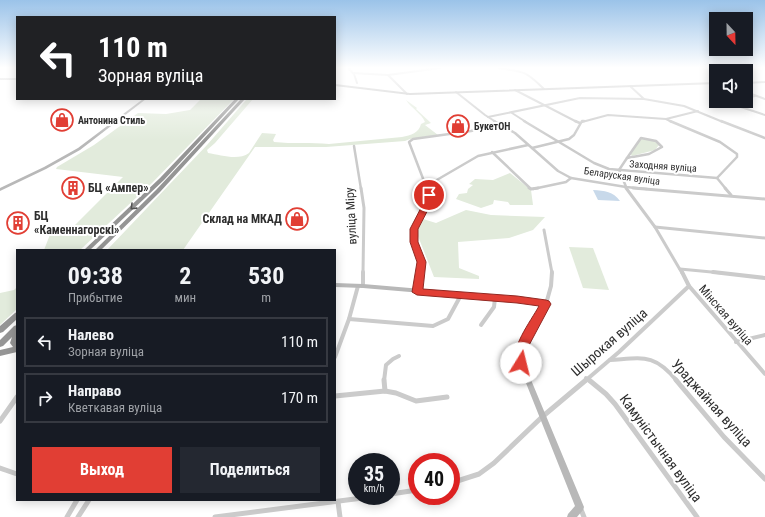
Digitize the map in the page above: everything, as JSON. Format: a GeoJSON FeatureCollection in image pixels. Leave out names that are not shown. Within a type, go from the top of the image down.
{"type":"FeatureCollection","features":[{"type":"Feature","properties":{"kind":"highway"},"geometry":{"type":"LineString","coordinates":[[99,249],[158,191],[222,119],[236,100]]}},
{"type":"Feature","properties":{"kind":"highway"},"geometry":{"type":"LineString","coordinates":[[88,249],[242,100]]}},
{"type":"Feature","properties":{"kind":"highway"},"geometry":{"type":"LineString","coordinates":[[0,330],[16,315]]}},
{"type":"Feature","properties":{"kind":"highway"},"geometry":{"type":"LineString","coordinates":[[0,344],[16,329]]}},
{"type":"Feature","properties":{"kind":"highway"},"geometry":{"type":"LineString","coordinates":[[16,336],[14,343],[16,347]]}},
{"type":"Feature","properties":{"kind":"highway"},"geometry":{"type":"LineString","coordinates":[[0,353],[16,349]]}},
{"type":"Feature","properties":{"kind":"street"},"geometry":{"type":"LineString","coordinates":[[394,92],[407,94],[453,92]]}},
{"type":"Feature","properties":{"kind":"street","name":"Беларуская вуліца"},"geometry":{"type":"LineString","coordinates":[[456,92],[488,117],[515,133],[558,171],[571,178],[626,187],[765,199]]}},
{"type":"Feature","properties":{"kind":"street"},"geometry":{"type":"LineString","coordinates":[[520,92],[580,123],[608,115],[666,119],[698,111]]}},
{"type":"Feature","properties":{"kind":"street"},"geometry":{"type":"LineString","coordinates":[[637,92],[644,99]]}},
{"type":"Feature","properties":{"kind":"street"},"geometry":{"type":"LineString","coordinates":[[753,95],[765,98]]}},
{"type":"Feature","properties":{"kind":"street"},"geometry":{"type":"LineString","coordinates":[[488,117],[589,97],[644,99],[677,104],[765,138]]}},
{"type":"Feature","properties":{"kind":"street"},"geometry":{"type":"LineString","coordinates":[[0,190],[45,168],[79,149],[144,100]]}},
{"type":"Feature","properties":{"kind":"street"},"geometry":{"type":"LineString","coordinates":[[746,108],[765,115]]}},
{"type":"Feature","properties":{"kind":"street","name":"Заходняя вуліца"},"geometry":{"type":"LineString","coordinates":[[512,113],[601,166],[620,170],[717,178]]}},
{"type":"Feature","properties":{"kind":"street"},"geometry":{"type":"LineString","coordinates":[[666,119],[720,142],[737,154],[737,157],[717,178],[731,195]]}},
{"type":"Feature","properties":{"kind":"street"},"geometry":{"type":"LineString","coordinates":[[532,148],[569,139],[574,135],[580,123]]}},
{"type":"Feature","properties":{"kind":"street"},"geometry":{"type":"LineString","coordinates":[[417,292],[422,262],[414,242],[414,229],[428,202],[428,190],[425,187],[410,144],[411,140],[470,131],[499,124]]}},
{"type":"Feature","properties":{"kind":"street"},"geometry":{"type":"LineString","coordinates":[[627,158],[649,154],[662,147],[656,141],[642,138],[639,134]]}},
{"type":"Feature","properties":{"kind":"street"},"geometry":{"type":"LineString","coordinates":[[642,138],[620,170],[626,187],[655,226],[689,286]]}},
{"type":"Feature","properties":{"kind":"street"},"geometry":{"type":"LineString","coordinates":[[428,190],[435,181],[478,156],[528,145]]}},
{"type":"Feature","properties":{"kind":"street","name":"вуліца Міру"},"geometry":{"type":"LineString","coordinates":[[336,354],[360,286],[364,208],[354,146]]}},
{"type":"Feature","properties":{"kind":"street"},"geometry":{"type":"LineString","coordinates":[[492,152],[531,189],[566,182],[571,178]]}},
{"type":"Feature","properties":{"kind":"street"},"geometry":{"type":"LineString","coordinates":[[655,226],[765,238]]}},
{"type":"Feature","properties":{"kind":"street"},"geometry":{"type":"LineString","coordinates":[[544,230],[551,266],[552,286],[546,304],[521,348],[521,363],[584,517]]}},
{"type":"Feature","properties":{"kind":"street"},"geometry":{"type":"LineString","coordinates":[[680,269],[765,278]]}},
{"type":"Feature","properties":{"kind":"street"},"geometry":{"type":"LineString","coordinates":[[336,285],[495,298],[546,304]]}},
{"type":"Feature","properties":{"kind":"street","name":"Мінская вуліца"},"geometry":{"type":"LineString","coordinates":[[689,286],[765,374]]}},
{"type":"Feature","properties":{"kind":"street","name":"Шырокая вуліца"},"geometry":{"type":"LineString","coordinates":[[460,481],[484,470],[494,463],[542,417],[586,378],[610,360],[689,286]]}},
{"type":"Feature","properties":{"kind":"street"},"geometry":{"type":"LineString","coordinates":[[349,319],[433,326],[443,324],[449,318],[461,295]]}},
{"type":"Feature","properties":{"kind":"street"},"geometry":{"type":"LineString","coordinates":[[481,325],[494,307],[495,298]]}},
{"type":"Feature","properties":{"kind":"street"},"geometry":{"type":"LineString","coordinates":[[736,342],[765,335]]}},
{"type":"Feature","properties":{"kind":"street"},"geometry":{"type":"LineString","coordinates":[[385,391],[385,367],[389,360],[399,356]]}},
{"type":"Feature","properties":{"kind":"street","name":"Ураджайная вуліца"},"geometry":{"type":"LineString","coordinates":[[610,360],[646,358],[654,359],[661,363],[724,437],[765,479]]}},
{"type":"Feature","properties":{"kind":"street","name":"Камуністычная вуліца"},"geometry":{"type":"LineString","coordinates":[[586,378],[606,394],[615,404],[697,517]]}},
{"type":"Feature","properties":{"kind":"street"},"geometry":{"type":"LineString","coordinates":[[336,396],[385,391],[396,393],[416,401],[447,397]]}},
{"type":"Feature","properties":{"kind":"street"},"geometry":{"type":"LineString","coordinates":[[0,421],[16,397]]}},
{"type":"Feature","properties":{"kind":"street"},"geometry":{"type":"LineString","coordinates":[[0,468],[16,474]]}},
{"type":"Feature","properties":{"kind":"street"},"geometry":{"type":"LineString","coordinates":[[215,517],[252,514],[348,500]]}},
{"type":"Feature","properties":{"kind":"street"},"geometry":{"type":"LineString","coordinates":[[67,517],[76,501]]}},
{"type":"Feature","properties":{"kind":"street"},"geometry":{"type":"LineString","coordinates":[[78,517],[88,501]]}},
{"type":"Feature","properties":{"kind":"street"},"geometry":{"type":"LineString","coordinates":[[338,502],[340,517]]}},
{"type":"Feature","properties":{"kind":"street"},"geometry":{"type":"LineString","coordinates":[[571,517],[580,507]]}},
{"type":"Feature","properties":{"kind":"green space"},"geometry":{"type":"Polygon","coordinates":[[[200,100],[233,100],[152,183],[81,249],[44,249],[52,231],[54,234],[66,234],[123,177],[56,169],[57,167],[94,145],[138,113],[166,114],[190,110],[200,100]]]}},
{"type":"Feature","properties":{"kind":"green space"},"geometry":{"type":"Polygon","coordinates":[[[246,100],[252,100],[215,143],[207,150],[208,153],[229,157],[240,157],[249,153],[262,133],[276,134],[273,140],[274,142],[288,143],[329,144],[402,137],[416,132],[421,124],[425,122],[406,100],[417,108],[416,109],[431,123],[425,125],[438,135],[405,141],[326,147],[255,147],[184,249],[108,249],[207,145],[246,100]]]}},
{"type":"Feature","properties":{"kind":"green space"},"geometry":{"type":"Polygon","coordinates":[[[640,139],[657,142],[659,145],[655,150],[632,156],[630,154],[640,139]]]}},
{"type":"Feature","properties":{"kind":"green space"},"geometry":{"type":"Polygon","coordinates":[[[510,173],[531,190],[533,205],[510,205],[508,202],[494,200],[493,204],[481,208],[456,199],[459,194],[467,193],[468,189],[473,185],[469,184],[475,179],[493,180],[510,173]]]}},
{"type":"Feature","properties":{"kind":"green space"},"geometry":{"type":"Polygon","coordinates":[[[466,210],[491,215],[545,217],[533,230],[509,238],[458,242],[459,268],[479,276],[479,279],[434,277],[416,231],[423,219],[436,223],[466,210]]]}},
{"type":"Feature","properties":{"kind":"green space"},"geometry":{"type":"Polygon","coordinates":[[[569,247],[593,248],[609,290],[583,288],[569,247]]]}},
{"type":"Feature","properties":{"kind":"green space"},"geometry":{"type":"Polygon","coordinates":[[[16,288],[16,310],[0,325],[0,293],[14,290],[16,288]]]}},
{"type":"Feature","properties":{"kind":"water"},"geometry":{"type":"Polygon","coordinates":[[[593,190],[612,193],[620,201],[598,200],[593,190]]]}},
{"type":"Feature","properties":{"kind":"place","name":"Антонина Стиль"},"geometry":{"type":"Point","coordinates":[62,120]}},
{"type":"Feature","properties":{"kind":"place","name":"БукетОН"},"geometry":{"type":"Point","coordinates":[458,126]}},
{"type":"Feature","properties":{"kind":"place","name":"БЦ «Ампер»"},"geometry":{"type":"Point","coordinates":[73,188]}},
{"type":"Feature","properties":{"kind":"place","name":"Склад на МКАД"},"geometry":{"type":"Point","coordinates":[297,219]}},
{"type":"Feature","properties":{"kind":"place","name":"БЦ «Каменнагорскі»"},"geometry":{"type":"Point","coordinates":[18,223]}},
{"type":"Feature","properties":{"kind":"route"},"geometry":{"type":"LineString","coordinates":[[429,195],[428,202],[414,229],[414,242],[422,262],[417,292],[517,299],[546,304],[521,348],[521,363]]}}]}
